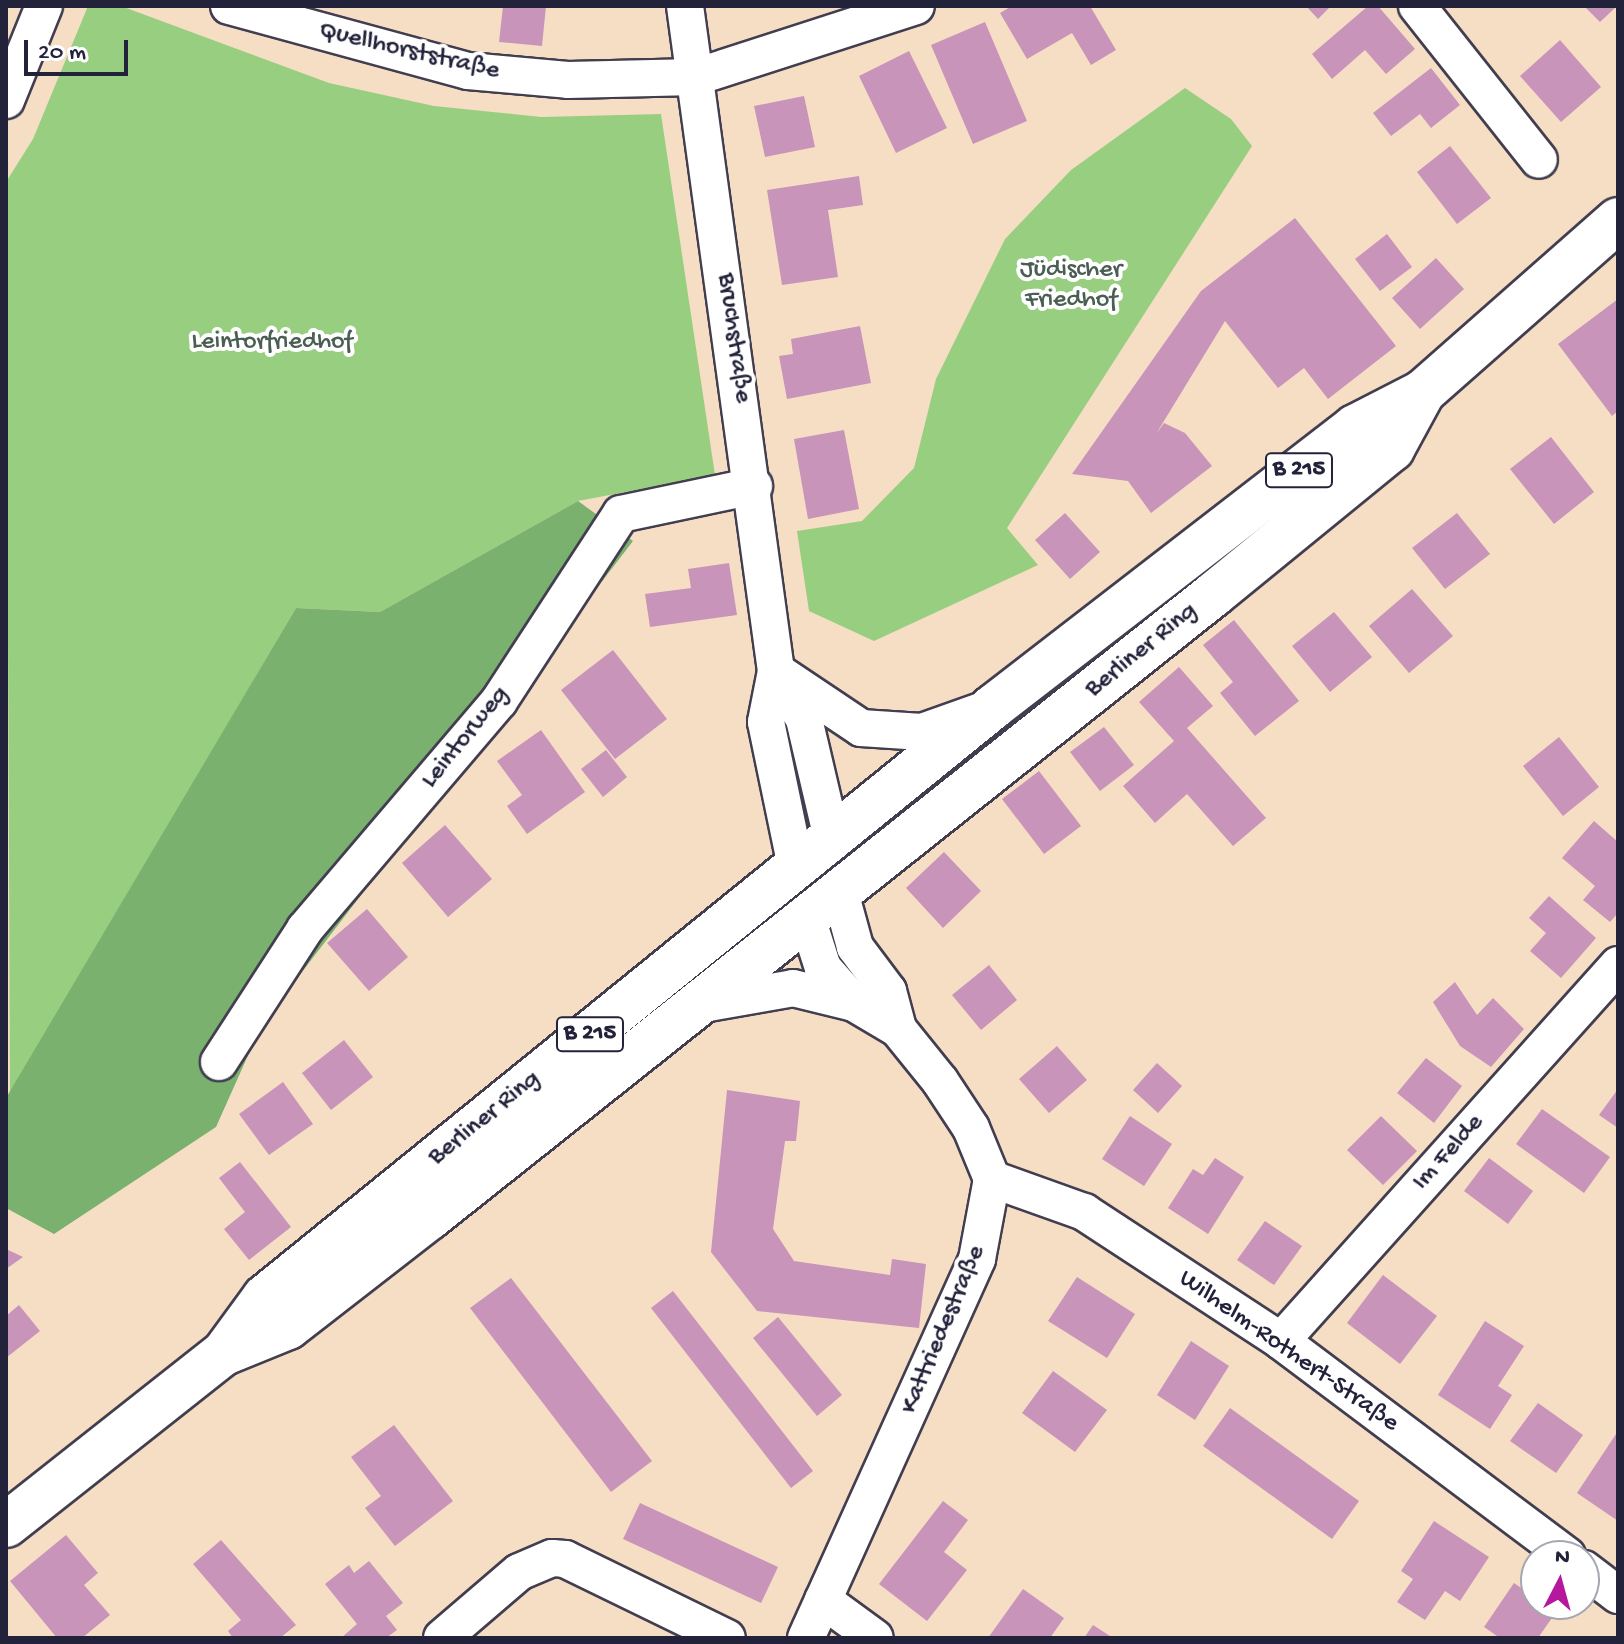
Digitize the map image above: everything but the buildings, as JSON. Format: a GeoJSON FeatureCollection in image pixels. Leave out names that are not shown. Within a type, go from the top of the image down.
{"type":"FeatureCollection","features":[{"type":"Feature","properties":{"kind":"main road","name":"Berliner Ring"},"geometry":{"type":"LineString","coordinates":[[6,1525],[224,1353],[265,1297],[993,707],[1355,427],[1423,392],[1618,220]]}},
{"type":"Feature","properties":{"kind":"main road","name":"Berliner Ring"},"geometry":{"type":"LineString","coordinates":[[224,1353],[288,1327],[823,905],[1392,449],[1423,392]]}},
{"type":"Feature","properties":{"kind":"main road"},"geometry":{"type":"LineString","coordinates":[[823,905],[832,838]]}},
{"type":"Feature","properties":{"kind":"main road"},"geometry":{"type":"LineString","coordinates":[[796,867],[823,905]]}},
{"type":"Feature","properties":{"kind":"street"},"geometry":{"type":"LineString","coordinates":[[6,100],[44,6]]}},
{"type":"Feature","properties":{"kind":"street","name":"Quellhorststraße"},"geometry":{"type":"LineString","coordinates":[[229,6],[468,71],[568,80],[696,77],[916,6]]}},
{"type":"Feature","properties":{"kind":"street","name":"Bruchstraße"},"geometry":{"type":"LineString","coordinates":[[685,6],[754,486],[776,671],[766,722],[796,867]]}},
{"type":"Feature","properties":{"kind":"street"},"geometry":{"type":"LineString","coordinates":[[1417,6],[1539,160]]}},
{"type":"Feature","properties":{"kind":"street","name":"Leintorweg"},"geometry":{"type":"LineString","coordinates":[[219,1062],[305,929],[499,701],[621,514],[754,486]]}},
{"type":"Feature","properties":{"kind":"street"},"geometry":{"type":"LineString","coordinates":[[776,671],[861,728],[922,732],[993,707]]}},
{"type":"Feature","properties":{"kind":"street","name":"Bruchstraße"},"geometry":{"type":"LineString","coordinates":[[776,671],[804,719],[832,838]]}},
{"type":"Feature","properties":{"kind":"street"},"geometry":{"type":"LineString","coordinates":[[823,905],[823,968],[854,1003]]}},
{"type":"Feature","properties":{"kind":"street"},"geometry":{"type":"LineString","coordinates":[[823,905],[888,991],[898,1029],[971,1128],[992,1179]]}},
{"type":"Feature","properties":{"kind":"street","name":"Im Felde"},"geometry":{"type":"LineString","coordinates":[[1281,1341],[1618,965]]}},
{"type":"Feature","properties":{"kind":"street"},"geometry":{"type":"LineString","coordinates":[[697,1005],[793,988],[854,1003],[898,1029]]}},
{"type":"Feature","properties":{"kind":"street","name":"Wilhelm-Rothert-Straße"},"geometry":{"type":"LineString","coordinates":[[992,1179],[1068,1202],[1281,1341],[1546,1540]]}},
{"type":"Feature","properties":{"kind":"street","name":"Kattriedestraße"},"geometry":{"type":"LineString","coordinates":[[806,1638],[977,1259],[992,1179]]}},
{"type":"Feature","properties":{"kind":"street"},"geometry":{"type":"LineString","coordinates":[[442,1638],[528,1565],[552,1558],[565,1559],[727,1638]]}},
{"type":"Feature","properties":{"kind":"street"},"geometry":{"type":"LineString","coordinates":[[1600,1581],[1618,1595]]}},
{"type":"Feature","properties":{"kind":"street"},"geometry":{"type":"LineString","coordinates":[[823,1600],[875,1638]]}},
{"type":"Feature","properties":{"kind":"green space","name":"Leintorfriedhof"},"geometry":{"type":"Polygon","coordinates":[[[88,6],[121,6],[329,83],[434,106],[541,117],[661,114],[715,475],[578,501],[380,612],[296,608],[10,1094],[6,182],[33,139],[88,6]]]}},
{"type":"Feature","properties":{"kind":"green space","name":"Jüdischer Friedhof"},"geometry":{"type":"Polygon","coordinates":[[[1185,88],[1231,119],[1252,146],[1007,528],[1038,565],[874,641],[809,611],[797,531],[862,521],[914,468],[936,379],[1005,239],[1071,170],[1185,88]]]}},
{"type":"Feature","properties":{"kind":"green space"},"geometry":{"type":"Polygon","coordinates":[[[578,501],[633,541],[262,1024],[216,1127],[54,1234],[6,1208],[6,1098],[296,608],[380,612],[578,501]]]}}]}
